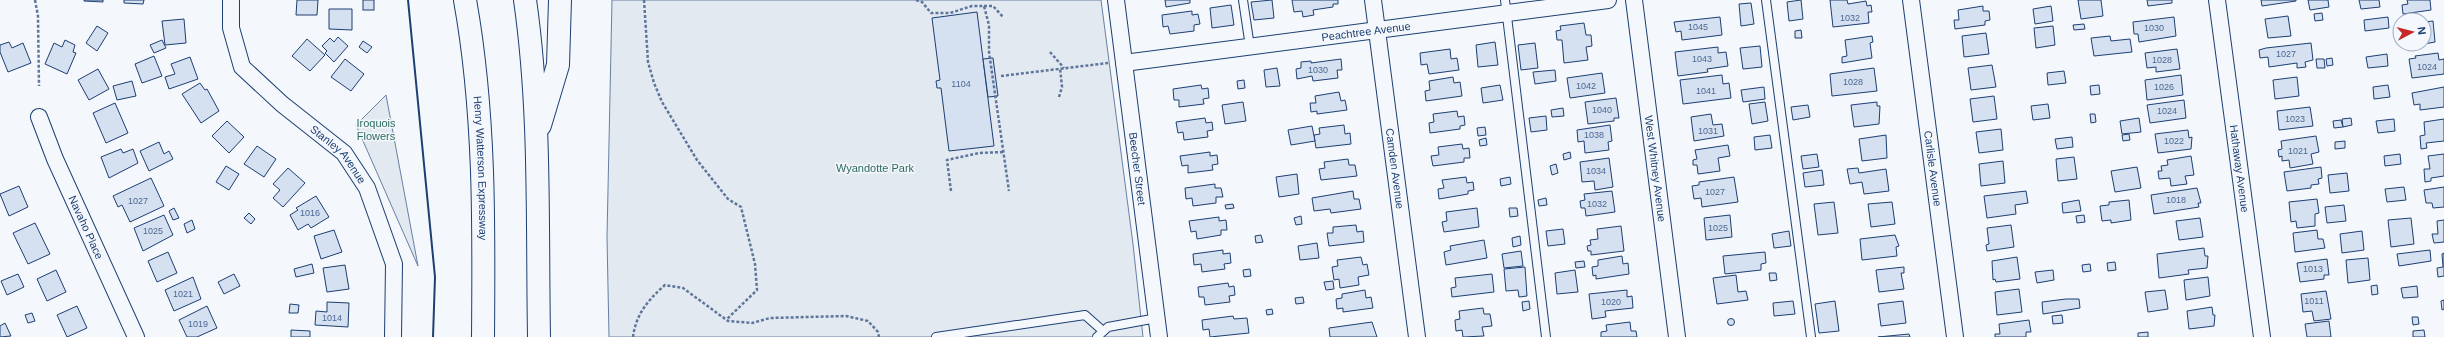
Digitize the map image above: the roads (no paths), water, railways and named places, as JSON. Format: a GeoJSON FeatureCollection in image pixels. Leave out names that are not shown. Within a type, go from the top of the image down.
{"type":"FeatureCollection","features":[{"type":"Feature","properties":{"kind":"highway","name":"Henry Watterson Expressway"},"geometry":{"type":"LineString","coordinates":[[466,0],[476,85],[483,195],[483,337]]}},
{"type":"Feature","properties":{"kind":"highway"},"geometry":{"type":"LineString","coordinates":[[525,0],[536,140],[539,337]]}},
{"type":"Feature","properties":{"kind":"highway"},"geometry":{"type":"LineString","coordinates":[[536,140],[558,65],[560,0]]}},
{"type":"Feature","properties":{"kind":"street","name":"Stanley Avenue"},"geometry":{"type":"LineString","coordinates":[[231,0],[231,28],[242,67],[282,104],[344,153],[367,188],[394,264],[393,337]]}},
{"type":"Feature","properties":{"kind":"street","name":"Beecher Street"},"geometry":{"type":"LineString","coordinates":[[1116,0],[1159,337]]}},
{"type":"Feature","properties":{"kind":"street","name":"Camden Avenue"},"geometry":{"type":"LineString","coordinates":[[1373,0],[1417,337]]}},
{"type":"Feature","properties":{"kind":"street","name":"Peachtree Avenue"},"geometry":{"type":"LineString","coordinates":[[1124,63],[1377,31],[1506,7],[1608,0]]}},
{"type":"Feature","properties":{"kind":"street","name":"West Whitney Avenue"},"geometry":{"type":"LineString","coordinates":[[1634,0],[1677,337]]}},
{"type":"Feature","properties":{"kind":"street","name":"Carlisle Avenue"},"geometry":{"type":"LineString","coordinates":[[1911,0],[1956,337]]}},
{"type":"Feature","properties":{"kind":"street","name":"Hathaway Avenue"},"geometry":{"type":"LineString","coordinates":[[2217,0],[2262,337]]}},
{"type":"Feature","properties":{"kind":"street","name":"Navaho Place"},"geometry":{"type":"LineString","coordinates":[[39,117],[55,160],[136,337]]}},
{"type":"Feature","properties":{"kind":"lane"},"geometry":{"type":"LineString","coordinates":[[1244,0],[1250,47]]}},
{"type":"Feature","properties":{"kind":"lane"},"geometry":{"type":"LineString","coordinates":[[1766,0],[1811,337]]}},
{"type":"Feature","properties":{"kind":"lane"},"geometry":{"type":"LineString","coordinates":[[1506,7],[1546,337]]}},
{"type":"Feature","properties":{"kind":"lane"},"geometry":{"type":"LineString","coordinates":[[936,337],[1085,315],[1100,334],[1118,324],[1157,318]]}},
{"type":"Feature","properties":{"kind":"park label","name":"Iroquois Flowers"},"geometry":{"type":"Point","coordinates":[376,129]}},
{"type":"Feature","properties":{"kind":"park label","name":"Wyandotte Park"},"geometry":{"type":"Point","coordinates":[875,168]}}]}
